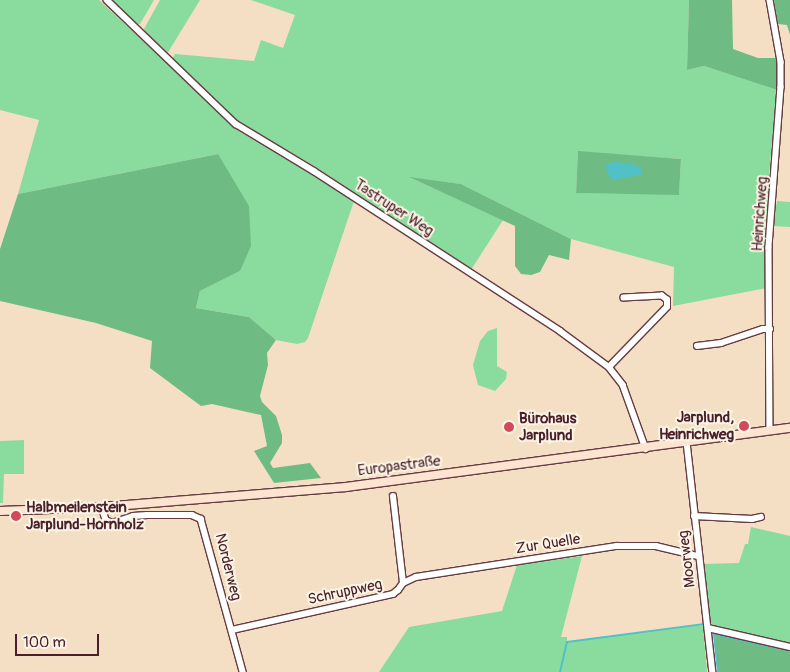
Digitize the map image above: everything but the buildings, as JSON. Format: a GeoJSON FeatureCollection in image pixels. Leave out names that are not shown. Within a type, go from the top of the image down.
{"type":"FeatureCollection","features":[{"type":"Feature","properties":{"kind":"main road","name":"Europastraße"},"geometry":{"type":"LineString","coordinates":[[0,511],[102,506],[353,486],[790,428]]}},
{"type":"Feature","properties":{"kind":"street","name":"Tastruper Weg"},"geometry":{"type":"LineString","coordinates":[[107,0],[236,124],[314,171],[560,331],[610,367],[623,385],[646,448]]}},
{"type":"Feature","properties":{"kind":"street","name":"Heinrichweg"},"geometry":{"type":"LineString","coordinates":[[770,0],[781,62],[781,87],[769,248],[770,431]]}},
{"type":"Feature","properties":{"kind":"street"},"geometry":{"type":"LineString","coordinates":[[610,367],[667,307],[667,300],[662,296],[624,298]]}},
{"type":"Feature","properties":{"kind":"street"},"geometry":{"type":"LineString","coordinates":[[697,346],[721,343],[764,329],[770,329]]}},
{"type":"Feature","properties":{"kind":"street","name":"Moorweg"},"geometry":{"type":"LineString","coordinates":[[687,442],[698,556],[713,672]]}},
{"type":"Feature","properties":{"kind":"street","name":"Schruppweg"},"geometry":{"type":"LineString","coordinates":[[232,630],[393,594],[403,583],[393,497]]}},
{"type":"Feature","properties":{"kind":"street","name":"Norderweg"},"geometry":{"type":"LineString","coordinates":[[102,506],[106,520],[112,523],[133,516],[147,515],[192,515],[201,519],[204,524],[243,672]]}},
{"type":"Feature","properties":{"kind":"street"},"geometry":{"type":"LineString","coordinates":[[694,516],[752,519],[761,517]]}},
{"type":"Feature","properties":{"kind":"street","name":"Zur Quelle"},"geometry":{"type":"LineString","coordinates":[[403,583],[416,577],[617,546],[656,546],[698,556]]}},
{"type":"Feature","properties":{"kind":"street"},"geometry":{"type":"LineString","coordinates":[[708,628],[790,647]]}},
{"type":"Feature","properties":{"kind":"green space"},"geometry":{"type":"Polygon","coordinates":[[[0,0],[99,0],[242,133],[313,173],[354,201],[308,338],[305,342],[297,344],[276,340],[249,317],[196,308],[200,291],[240,271],[218,154],[18,194],[39,120],[0,110],[0,0]]]}},
{"type":"Feature","properties":{"kind":"green space"},"geometry":{"type":"Polygon","coordinates":[[[111,0],[154,0],[140,24],[136,25],[111,0]]]}},
{"type":"Feature","properties":{"kind":"green space"},"geometry":{"type":"Polygon","coordinates":[[[160,0],[200,0],[167,54],[146,36],[144,29],[160,0]]]}},
{"type":"Feature","properties":{"kind":"green space"},"geometry":{"type":"Polygon","coordinates":[[[251,0],[689,0],[687,70],[704,66],[777,90],[769,175],[767,288],[673,306],[674,267],[571,239],[461,184],[411,178],[503,220],[471,270],[314,166],[238,121],[172,59],[175,54],[254,61],[261,40],[283,48],[295,15],[251,0]],[[578,152],[576,193],[679,194],[681,159],[578,152]]]}},
{"type":"Feature","properties":{"kind":"green space"},"geometry":{"type":"Polygon","coordinates":[[[689,0],[732,0],[733,49],[758,58],[778,58],[777,90],[704,66],[687,70],[689,0]]]}},
{"type":"Feature","properties":{"kind":"green space"},"geometry":{"type":"Polygon","coordinates":[[[774,0],[790,0],[790,35],[787,25],[778,24],[774,0]]]}},
{"type":"Feature","properties":{"kind":"green space"},"geometry":{"type":"Polygon","coordinates":[[[578,151],[681,159],[679,195],[576,193],[578,151]]]}},
{"type":"Feature","properties":{"kind":"green space"},"geometry":{"type":"Polygon","coordinates":[[[218,154],[249,206],[251,246],[240,271],[200,291],[196,308],[249,317],[276,340],[267,353],[268,365],[260,396],[262,402],[276,416],[282,435],[282,443],[270,463],[273,468],[310,463],[321,478],[274,483],[254,451],[267,446],[261,415],[212,404],[201,406],[150,368],[152,341],[96,323],[0,301],[0,249],[18,194],[218,154]]]}},
{"type":"Feature","properties":{"kind":"green space"},"geometry":{"type":"Polygon","coordinates":[[[409,177],[461,184],[571,239],[569,260],[549,255],[540,272],[531,275],[521,274],[515,266],[515,226],[409,177]]]}},
{"type":"Feature","properties":{"kind":"green space"},"geometry":{"type":"Polygon","coordinates":[[[777,201],[790,202],[790,227],[773,226],[777,201]]]}},
{"type":"Feature","properties":{"kind":"green space"},"geometry":{"type":"Polygon","coordinates":[[[497,328],[497,366],[507,372],[506,379],[495,391],[478,385],[473,365],[480,341],[488,331],[497,328]]]}},
{"type":"Feature","properties":{"kind":"green space"},"geometry":{"type":"Polygon","coordinates":[[[24,440],[24,474],[4,474],[3,503],[0,503],[0,441],[24,440]]]}},
{"type":"Feature","properties":{"kind":"green space"},"geometry":{"type":"Polygon","coordinates":[[[751,527],[790,536],[790,644],[714,626],[709,621],[702,564],[739,563],[745,544],[748,544],[751,527]]]}},
{"type":"Feature","properties":{"kind":"green space"},"geometry":{"type":"Polygon","coordinates":[[[582,556],[561,637],[567,637],[567,642],[703,624],[707,672],[379,672],[409,627],[502,611],[517,565],[582,556]]]}},
{"type":"Feature","properties":{"kind":"green space"},"geometry":{"type":"Polygon","coordinates":[[[714,634],[790,651],[790,672],[718,672],[714,634]]]}},
{"type":"Feature","properties":{"kind":"water"},"geometry":{"type":"Polygon","coordinates":[[[614,162],[633,164],[641,168],[641,175],[612,180],[606,170],[607,164],[614,162]]]}},
{"type":"Feature","properties":{"kind":"waterway"},"geometry":{"type":"LineString","coordinates":[[560,672],[567,642],[703,624]]}},
{"type":"Feature","properties":{"kind":"waterway"},"geometry":{"type":"LineString","coordinates":[[718,672],[714,634],[790,651]]}},
{"type":"Feature","properties":{"kind":"place","name":"Jarplund, Heinrichweg"},"geometry":{"type":"Point","coordinates":[744,426]}},
{"type":"Feature","properties":{"kind":"place","name":"Bürohaus Jarplund"},"geometry":{"type":"Point","coordinates":[509,427]}},
{"type":"Feature","properties":{"kind":"place","name":"Halbmeilenstein Jarplund-Hornholz"},"geometry":{"type":"Point","coordinates":[16,516]}}]}
